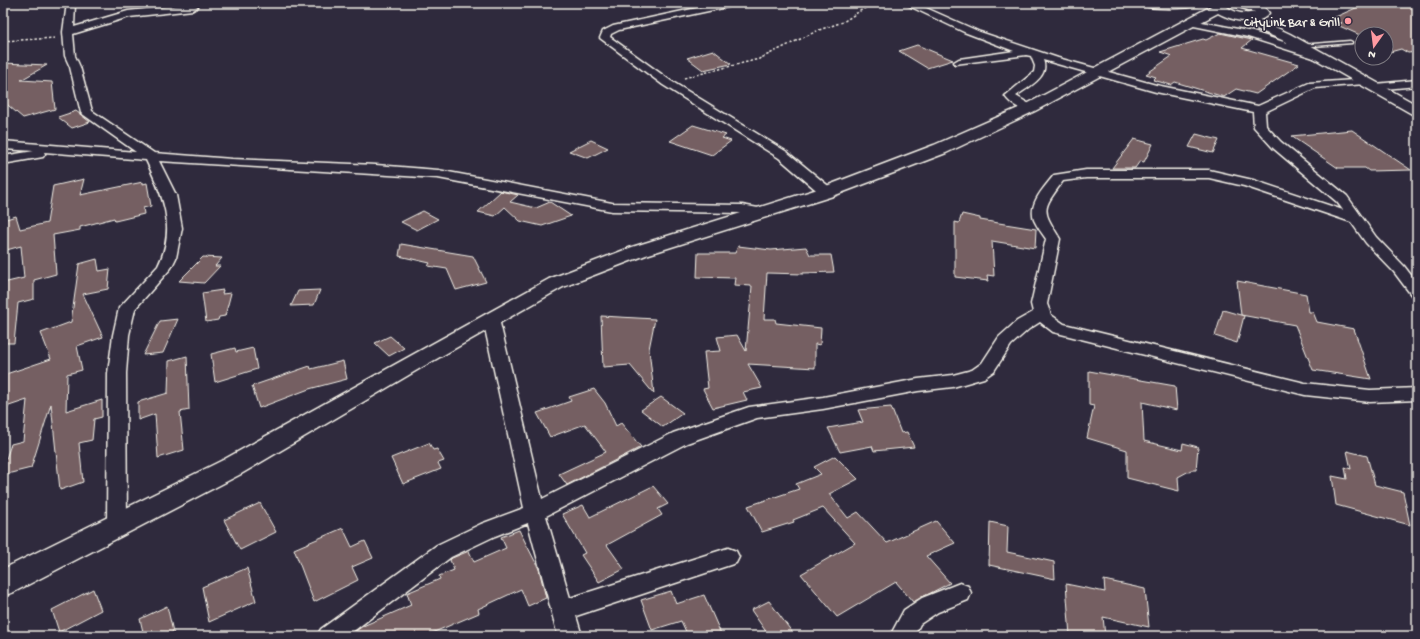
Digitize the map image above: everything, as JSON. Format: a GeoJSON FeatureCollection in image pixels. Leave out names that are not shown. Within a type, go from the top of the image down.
{"type":"FeatureCollection","features":[{"type":"Feature","properties":{"kind":"main road"},"geometry":{"type":"LineString","coordinates":[[3,583],[232,467],[556,283],[640,251],[828,192],[940,149],[1030,108],[1095,74],[1195,16],[1219,4],[1228,13],[1241,12]]}},
{"type":"Feature","properties":{"kind":"main road"},"geometry":{"type":"LineString","coordinates":[[1195,16],[1241,12],[1253,6],[1266,11]]}},
{"type":"Feature","properties":{"kind":"street"},"geometry":{"type":"LineString","coordinates":[[70,3],[68,34],[70,56],[87,113],[150,156],[169,195],[175,228],[169,258],[164,268],[127,308],[121,335],[117,373],[116,526]]}},
{"type":"Feature","properties":{"kind":"street"},"geometry":{"type":"LineString","coordinates":[[732,3],[616,28],[606,33],[605,38],[666,83],[783,155],[828,192]]}},
{"type":"Feature","properties":{"kind":"street"},"geometry":{"type":"LineString","coordinates":[[907,3],[986,38],[1095,74],[1192,97],[1259,110],[1313,85],[1417,83]]}},
{"type":"Feature","properties":{"kind":"street"},"geometry":{"type":"LineString","coordinates":[[1142,3],[1167,6],[1316,56]]}},
{"type":"Feature","properties":{"kind":"street"},"geometry":{"type":"LineString","coordinates":[[68,34],[128,14],[193,7]]}},
{"type":"Feature","properties":{"kind":"street"},"geometry":{"type":"LineString","coordinates":[[1266,11],[1286,37]]}},
{"type":"Feature","properties":{"kind":"street"},"geometry":{"type":"LineString","coordinates":[[1241,12],[1258,25],[1286,37],[1316,56],[1370,84],[1417,111]]}},
{"type":"Feature","properties":{"kind":"street"},"geometry":{"type":"LineString","coordinates":[[959,62],[1032,53]]}},
{"type":"Feature","properties":{"kind":"street"},"geometry":{"type":"LineString","coordinates":[[1030,108],[1015,101],[1010,96],[1039,74],[1040,66],[1032,53]]}},
{"type":"Feature","properties":{"kind":"street"},"geometry":{"type":"LineString","coordinates":[[1259,110],[1260,127],[1277,145],[1342,199],[1371,240],[1399,268],[1417,293]]}},
{"type":"Feature","properties":{"kind":"street"},"geometry":{"type":"LineString","coordinates":[[3,145],[232,162],[384,169],[471,180],[535,194],[628,209],[742,209],[764,213]]}},
{"type":"Feature","properties":{"kind":"street"},"geometry":{"type":"LineString","coordinates":[[3,160],[62,150]]}},
{"type":"Feature","properties":{"kind":"street"},"geometry":{"type":"LineString","coordinates":[[1356,219],[1248,183],[1209,174],[1086,174],[1059,178],[1040,207],[1040,219],[1053,239],[1039,304],[1041,314],[1046,320],[1059,328],[1305,389],[1370,396],[1417,394]]}},
{"type":"Feature","properties":{"kind":"street"},"geometry":{"type":"LineString","coordinates":[[329,636],[444,551],[488,530],[535,512],[680,438],[755,412],[823,403],[918,385],[953,382],[978,374],[988,367],[1005,341],[1023,325],[1041,314]]}},
{"type":"Feature","properties":{"kind":"street"},"geometry":{"type":"LineString","coordinates":[[491,319],[535,512],[570,636]]}},
{"type":"Feature","properties":{"kind":"street"},"geometry":{"type":"LineString","coordinates":[[563,610],[728,557]]}},
{"type":"Feature","properties":{"kind":"street"},"geometry":{"type":"LineString","coordinates":[[902,636],[912,617],[930,605],[960,593]]}},
{"type":"Feature","properties":{"kind":"lane"},"geometry":{"type":"LineString","coordinates":[[1301,46],[1350,42]]}},
{"type":"Feature","properties":{"kind":"path"},"geometry":{"type":"LineString","coordinates":[[666,83],[759,59],[819,30],[843,22],[863,9],[880,3]]}},
{"type":"Feature","properties":{"kind":"path"},"geometry":{"type":"LineString","coordinates":[[3,41],[68,34]]}},
{"type":"Feature","properties":{"kind":"building"},"geometry":{"type":"Polygon","coordinates":[[[1367,3],[1384,5],[1406,3],[1417,7],[1417,52],[1408,53],[1401,49],[1394,51],[1394,26],[1354,26],[1354,32],[1335,24],[1342,23],[1331,19],[1367,3]]]}},
{"type":"Feature","properties":{"kind":"building"},"geometry":{"type":"Polygon","coordinates":[[[1220,33],[1252,40],[1242,48],[1299,64],[1256,94],[1236,89],[1224,97],[1175,82],[1171,85],[1153,80],[1156,77],[1146,74],[1172,56],[1160,52],[1203,39],[1206,40],[1220,33]]]}},
{"type":"Feature","properties":{"kind":"building"},"geometry":{"type":"Polygon","coordinates":[[[917,45],[953,60],[927,68],[899,51],[917,45]]]}},
{"type":"Feature","properties":{"kind":"building"},"geometry":{"type":"Polygon","coordinates":[[[713,50],[731,64],[703,70],[687,58],[713,50]]]}},
{"type":"Feature","properties":{"kind":"building"},"geometry":{"type":"Polygon","coordinates":[[[3,63],[47,65],[21,80],[52,82],[55,109],[23,118],[3,101],[3,63]]]}},
{"type":"Feature","properties":{"kind":"building"},"geometry":{"type":"Polygon","coordinates":[[[76,111],[90,122],[72,128],[58,117],[76,111]]]}},
{"type":"Feature","properties":{"kind":"building"},"geometry":{"type":"Polygon","coordinates":[[[693,125],[726,135],[722,138],[731,141],[712,155],[670,141],[693,125]]]}},
{"type":"Feature","properties":{"kind":"building"},"geometry":{"type":"Polygon","coordinates":[[[1352,130],[1411,170],[1369,171],[1365,168],[1338,168],[1291,136],[1352,130]]]}},
{"type":"Feature","properties":{"kind":"building"},"geometry":{"type":"Polygon","coordinates":[[[1196,134],[1219,140],[1213,153],[1189,147],[1196,134]]]}},
{"type":"Feature","properties":{"kind":"building"},"geometry":{"type":"Polygon","coordinates":[[[1134,139],[1153,144],[1144,162],[1140,161],[1135,168],[1112,168],[1134,139]]]}},
{"type":"Feature","properties":{"kind":"building"},"geometry":{"type":"Polygon","coordinates":[[[591,140],[608,148],[588,158],[569,151],[591,140]]]}},
{"type":"Feature","properties":{"kind":"building"},"geometry":{"type":"Polygon","coordinates":[[[84,179],[80,195],[143,182],[143,184],[147,183],[151,206],[143,208],[144,214],[115,221],[114,218],[80,227],[80,230],[53,235],[56,274],[34,280],[34,299],[18,303],[14,343],[3,343],[3,283],[24,278],[21,246],[3,251],[3,220],[16,216],[20,229],[47,223],[53,186],[84,179]]]}},
{"type":"Feature","properties":{"kind":"building"},"geometry":{"type":"Polygon","coordinates":[[[501,191],[518,195],[510,202],[536,208],[550,202],[571,216],[542,226],[520,221],[505,207],[495,216],[478,212],[501,191]]]}},
{"type":"Feature","properties":{"kind":"building"},"geometry":{"type":"Polygon","coordinates":[[[423,211],[438,219],[417,230],[401,222],[423,211]]]}},
{"type":"Feature","properties":{"kind":"building"},"geometry":{"type":"Polygon","coordinates":[[[962,214],[980,218],[980,220],[1036,229],[1035,248],[992,241],[994,276],[987,275],[988,281],[955,277],[955,222],[959,223],[962,214]]]}},
{"type":"Feature","properties":{"kind":"building"},"geometry":{"type":"Polygon","coordinates":[[[401,244],[473,256],[486,282],[456,290],[447,269],[428,266],[430,263],[399,256],[401,244]]]}},
{"type":"Feature","properties":{"kind":"building"},"geometry":{"type":"Polygon","coordinates":[[[738,246],[771,250],[806,247],[810,255],[831,255],[834,272],[803,274],[767,273],[764,319],[775,319],[776,323],[821,328],[820,345],[815,344],[815,368],[748,364],[762,388],[743,392],[747,400],[713,408],[703,389],[708,388],[704,352],[721,351],[717,337],[737,335],[746,351],[752,286],[734,285],[735,278],[697,277],[698,253],[735,253],[738,246]]]}},
{"type":"Feature","properties":{"kind":"building"},"geometry":{"type":"Polygon","coordinates":[[[203,257],[222,258],[215,266],[220,266],[204,283],[179,281],[203,257]]]}},
{"type":"Feature","properties":{"kind":"building"},"geometry":{"type":"Polygon","coordinates":[[[97,259],[99,271],[110,269],[108,289],[83,294],[103,337],[77,346],[82,370],[67,374],[66,411],[102,400],[102,417],[94,419],[92,440],[79,443],[83,482],[60,490],[51,404],[31,468],[3,475],[3,468],[11,444],[23,441],[27,400],[3,408],[3,375],[51,359],[41,333],[71,322],[79,264],[97,259]]]}},
{"type":"Feature","properties":{"kind":"building"},"geometry":{"type":"Polygon","coordinates":[[[1237,281],[1306,294],[1309,312],[1313,312],[1317,322],[1354,329],[1371,379],[1313,370],[1295,325],[1241,315],[1237,281]]]}},
{"type":"Feature","properties":{"kind":"building"},"geometry":{"type":"Polygon","coordinates":[[[223,290],[222,294],[231,293],[225,316],[219,317],[218,320],[206,322],[202,293],[223,290]]]}},
{"type":"Feature","properties":{"kind":"building"},"geometry":{"type":"Polygon","coordinates":[[[320,290],[314,305],[291,306],[298,291],[320,290]]]}},
{"type":"Feature","properties":{"kind":"building"},"geometry":{"type":"Polygon","coordinates":[[[1223,310],[1244,316],[1237,343],[1215,336],[1223,310]]]}},
{"type":"Feature","properties":{"kind":"building"},"geometry":{"type":"Polygon","coordinates":[[[601,316],[655,319],[649,349],[654,394],[630,365],[603,367],[601,316]]]}},
{"type":"Feature","properties":{"kind":"building"},"geometry":{"type":"Polygon","coordinates":[[[178,319],[163,353],[143,355],[160,321],[178,319]]]}},
{"type":"Feature","properties":{"kind":"building"},"geometry":{"type":"Polygon","coordinates":[[[390,336],[404,348],[389,356],[375,343],[390,336]]]}},
{"type":"Feature","properties":{"kind":"building"},"geometry":{"type":"Polygon","coordinates":[[[235,348],[236,352],[253,348],[257,369],[215,382],[211,354],[235,348]]]}},
{"type":"Feature","properties":{"kind":"building"},"geometry":{"type":"Polygon","coordinates":[[[187,356],[189,410],[180,412],[184,450],[158,458],[155,414],[138,420],[138,402],[168,393],[169,361],[187,356]]]}},
{"type":"Feature","properties":{"kind":"building"},"geometry":{"type":"Polygon","coordinates":[[[343,361],[347,379],[309,389],[259,408],[252,386],[310,366],[311,369],[343,361]]]}},
{"type":"Feature","properties":{"kind":"building"},"geometry":{"type":"Polygon","coordinates":[[[1089,371],[1175,386],[1177,410],[1142,402],[1144,441],[1182,450],[1183,443],[1198,447],[1196,470],[1191,470],[1178,477],[1179,491],[1127,478],[1127,450],[1087,438],[1094,406],[1089,405],[1089,371]]]}},
{"type":"Feature","properties":{"kind":"building"},"geometry":{"type":"Polygon","coordinates":[[[594,389],[605,403],[616,426],[621,423],[641,447],[567,485],[559,474],[606,452],[585,424],[550,437],[537,413],[571,401],[569,397],[594,389]]]}},
{"type":"Feature","properties":{"kind":"building"},"geometry":{"type":"Polygon","coordinates":[[[661,397],[683,413],[663,427],[641,410],[661,397]]]}},
{"type":"Feature","properties":{"kind":"building"},"geometry":{"type":"Polygon","coordinates":[[[891,407],[901,433],[907,432],[914,447],[874,451],[872,446],[840,452],[828,428],[863,422],[858,410],[891,407]]]}},
{"type":"Feature","properties":{"kind":"building"},"geometry":{"type":"Polygon","coordinates":[[[429,443],[433,450],[437,449],[444,461],[438,463],[441,469],[403,484],[391,458],[429,443]]]}},
{"type":"Feature","properties":{"kind":"building"},"geometry":{"type":"Polygon","coordinates":[[[1347,451],[1367,456],[1375,485],[1403,492],[1410,525],[1336,505],[1332,476],[1347,479],[1345,467],[1351,469],[1347,451]]]}},
{"type":"Feature","properties":{"kind":"building"},"geometry":{"type":"Polygon","coordinates":[[[835,456],[858,479],[829,494],[848,518],[858,512],[887,543],[936,521],[955,543],[926,556],[950,583],[913,602],[896,582],[837,617],[801,574],[855,543],[823,508],[793,520],[794,522],[762,532],[748,506],[799,489],[796,484],[821,474],[814,467],[835,456]]]}},
{"type":"Feature","properties":{"kind":"building"},"geometry":{"type":"Polygon","coordinates":[[[653,486],[668,504],[658,509],[662,515],[607,545],[624,569],[599,582],[581,555],[585,553],[562,514],[583,505],[590,517],[653,486]]]}},
{"type":"Feature","properties":{"kind":"building"},"geometry":{"type":"Polygon","coordinates":[[[260,503],[276,532],[240,550],[224,520],[260,503]]]}},
{"type":"Feature","properties":{"kind":"building"},"geometry":{"type":"Polygon","coordinates":[[[990,522],[1008,526],[1007,552],[1054,562],[1055,579],[989,565],[990,522]]]}},
{"type":"Feature","properties":{"kind":"building"},"geometry":{"type":"Polygon","coordinates":[[[343,528],[352,547],[365,541],[373,558],[352,567],[358,580],[314,602],[294,549],[343,528]]]}},
{"type":"Feature","properties":{"kind":"building"},"geometry":{"type":"Polygon","coordinates":[[[519,530],[539,569],[546,598],[528,606],[521,589],[478,609],[479,613],[425,636],[349,636],[363,626],[411,605],[407,593],[440,579],[439,576],[454,570],[450,560],[452,558],[469,551],[474,562],[506,548],[501,537],[519,530]]]}},
{"type":"Feature","properties":{"kind":"building"},"geometry":{"type":"Polygon","coordinates":[[[247,568],[256,601],[209,622],[202,587],[247,568]]]}},
{"type":"Feature","properties":{"kind":"building"},"geometry":{"type":"Polygon","coordinates":[[[1104,580],[1145,589],[1149,627],[1103,617],[1105,636],[1070,636],[1066,584],[1105,592],[1104,580]]]}},
{"type":"Feature","properties":{"kind":"building"},"geometry":{"type":"Polygon","coordinates":[[[93,589],[101,610],[59,632],[52,610],[93,589]]]}},
{"type":"Feature","properties":{"kind":"building"},"geometry":{"type":"Polygon","coordinates":[[[671,591],[676,604],[704,595],[722,636],[688,636],[681,621],[652,630],[641,600],[671,591]]]}},
{"type":"Feature","properties":{"kind":"building"},"geometry":{"type":"Polygon","coordinates":[[[769,601],[795,636],[769,636],[751,610],[769,601]]]}},
{"type":"Feature","properties":{"kind":"building"},"geometry":{"type":"Polygon","coordinates":[[[167,606],[174,636],[144,636],[140,619],[167,606]]]}},
{"type":"Feature","properties":{"kind":"place","name":"CityLink Bar & Grill"},"geometry":{"type":"Point","coordinates":[1348,21]}}]}
